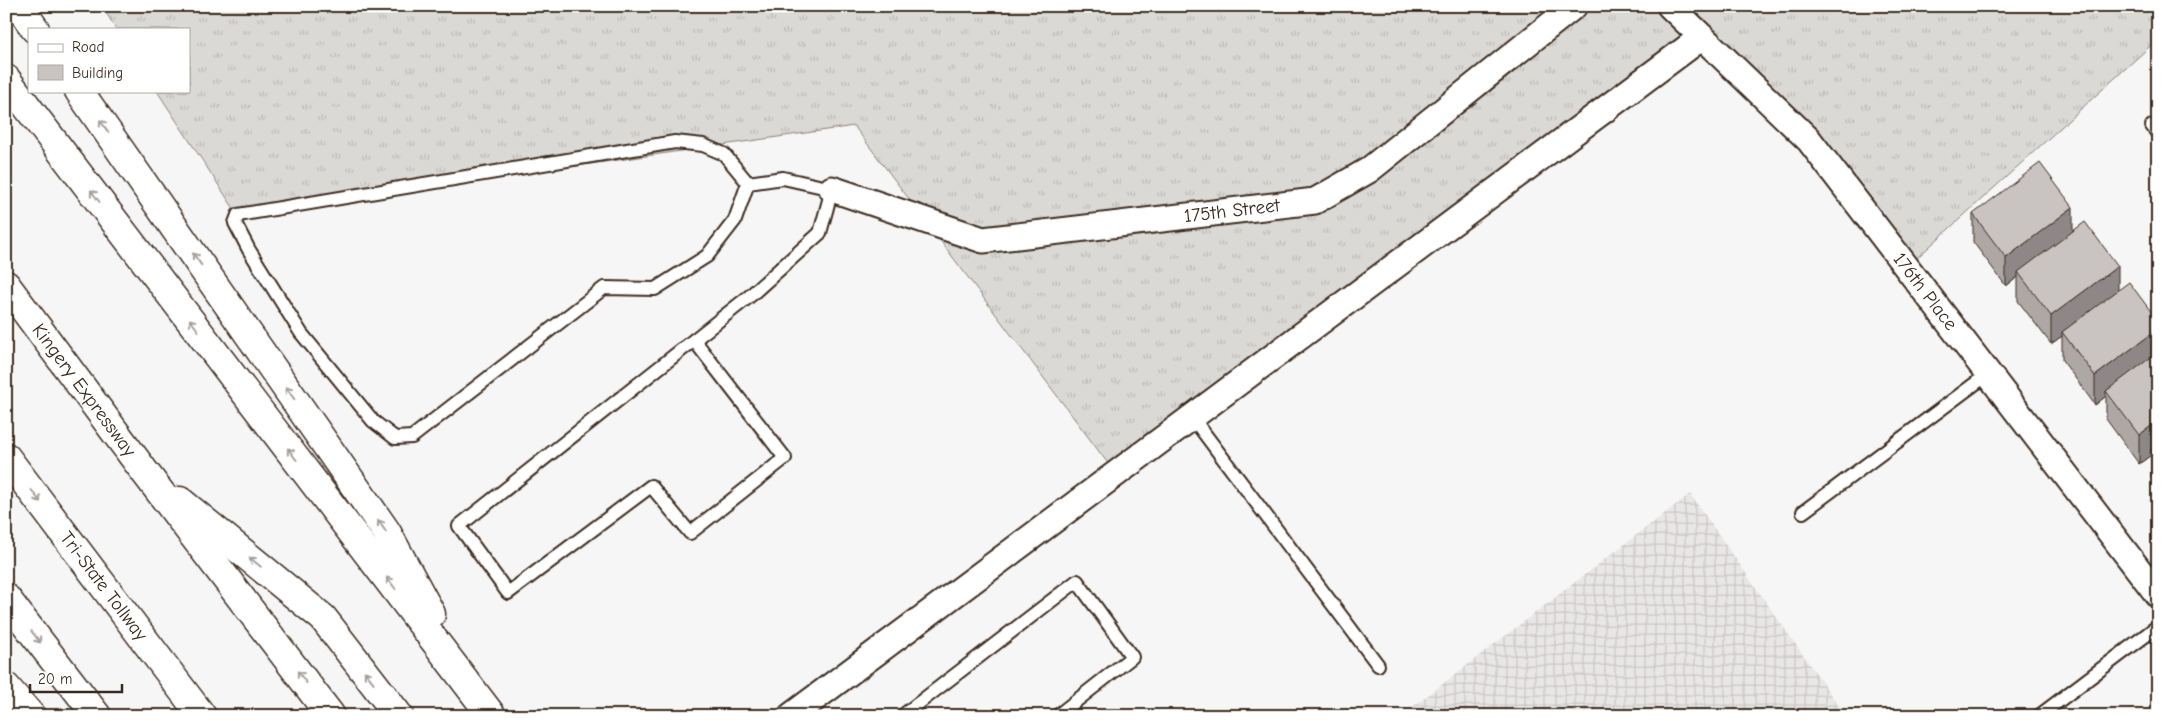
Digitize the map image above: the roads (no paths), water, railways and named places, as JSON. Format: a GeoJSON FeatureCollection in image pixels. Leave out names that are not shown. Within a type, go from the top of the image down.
{"type":"FeatureCollection","features":[{"type":"Feature","properties":{"kind":"highway"},"geometry":{"type":"LineString","coordinates":[[19,6],[34,28]]}},
{"type":"Feature","properties":{"kind":"highway"},"geometry":{"type":"LineString","coordinates":[[6,80],[492,716]]}},
{"type":"Feature","properties":{"kind":"highway"},"geometry":{"type":"LineString","coordinates":[[80,92],[386,531],[473,692]]}},
{"type":"Feature","properties":{"kind":"highway","name":"Kingery Expressway"},"geometry":{"type":"LineString","coordinates":[[6,285],[144,472]]}},
{"type":"Feature","properties":{"kind":"highway","name":"Tri-State Tollway"},"geometry":{"type":"LineString","coordinates":[[6,457],[202,716]]}},
{"type":"Feature","properties":{"kind":"highway"},"geometry":{"type":"LineString","coordinates":[[144,472],[331,716]]}},
{"type":"Feature","properties":{"kind":"highway"},"geometry":{"type":"LineString","coordinates":[[144,472],[323,618],[398,716]]}},
{"type":"Feature","properties":{"kind":"highway"},"geometry":{"type":"LineString","coordinates":[[6,598],[97,716]]}},
{"type":"Feature","properties":{"kind":"highway"},"geometry":{"type":"LineString","coordinates":[[6,687],[31,716]]}},
{"type":"Feature","properties":{"kind":"street","name":"175th Street"},"geometry":{"type":"LineString","coordinates":[[832,189],[983,240],[1315,201],[1369,170],[1574,6]]}},
{"type":"Feature","properties":{"kind":"street","name":"176th Place"},"geometry":{"type":"LineString","coordinates":[[1670,6],[1809,140],[2158,595]]}},
{"type":"Feature","properties":{"kind":"street"},"geometry":{"type":"LineString","coordinates":[[790,716],[1702,37]]}},
{"type":"Feature","properties":{"kind":"lane"},"geometry":{"type":"LineString","coordinates":[[675,142],[703,144],[724,154],[748,183],[735,220],[707,256],[655,289],[604,288],[412,437],[395,438],[373,421],[301,333],[249,250],[235,223],[238,215],[675,142]]}},
{"type":"Feature","properties":{"kind":"lane"},"geometry":{"type":"LineString","coordinates":[[694,340],[785,458],[690,533],[651,486],[508,593],[459,526],[694,340],[751,295],[820,232],[832,189],[783,178],[748,183]]}},
{"type":"Feature","properties":{"kind":"lane"},"geometry":{"type":"LineString","coordinates":[[1802,512],[1988,374]]}},
{"type":"Feature","properties":{"kind":"lane"},"geometry":{"type":"LineString","coordinates":[[1192,417],[1378,665]]}},
{"type":"Feature","properties":{"kind":"lane"},"geometry":{"type":"LineString","coordinates":[[902,716],[1077,581],[1132,657],[1056,716]]}},
{"type":"Feature","properties":{"kind":"lane"},"geometry":{"type":"LineString","coordinates":[[2039,716],[2158,626]]}}]}
